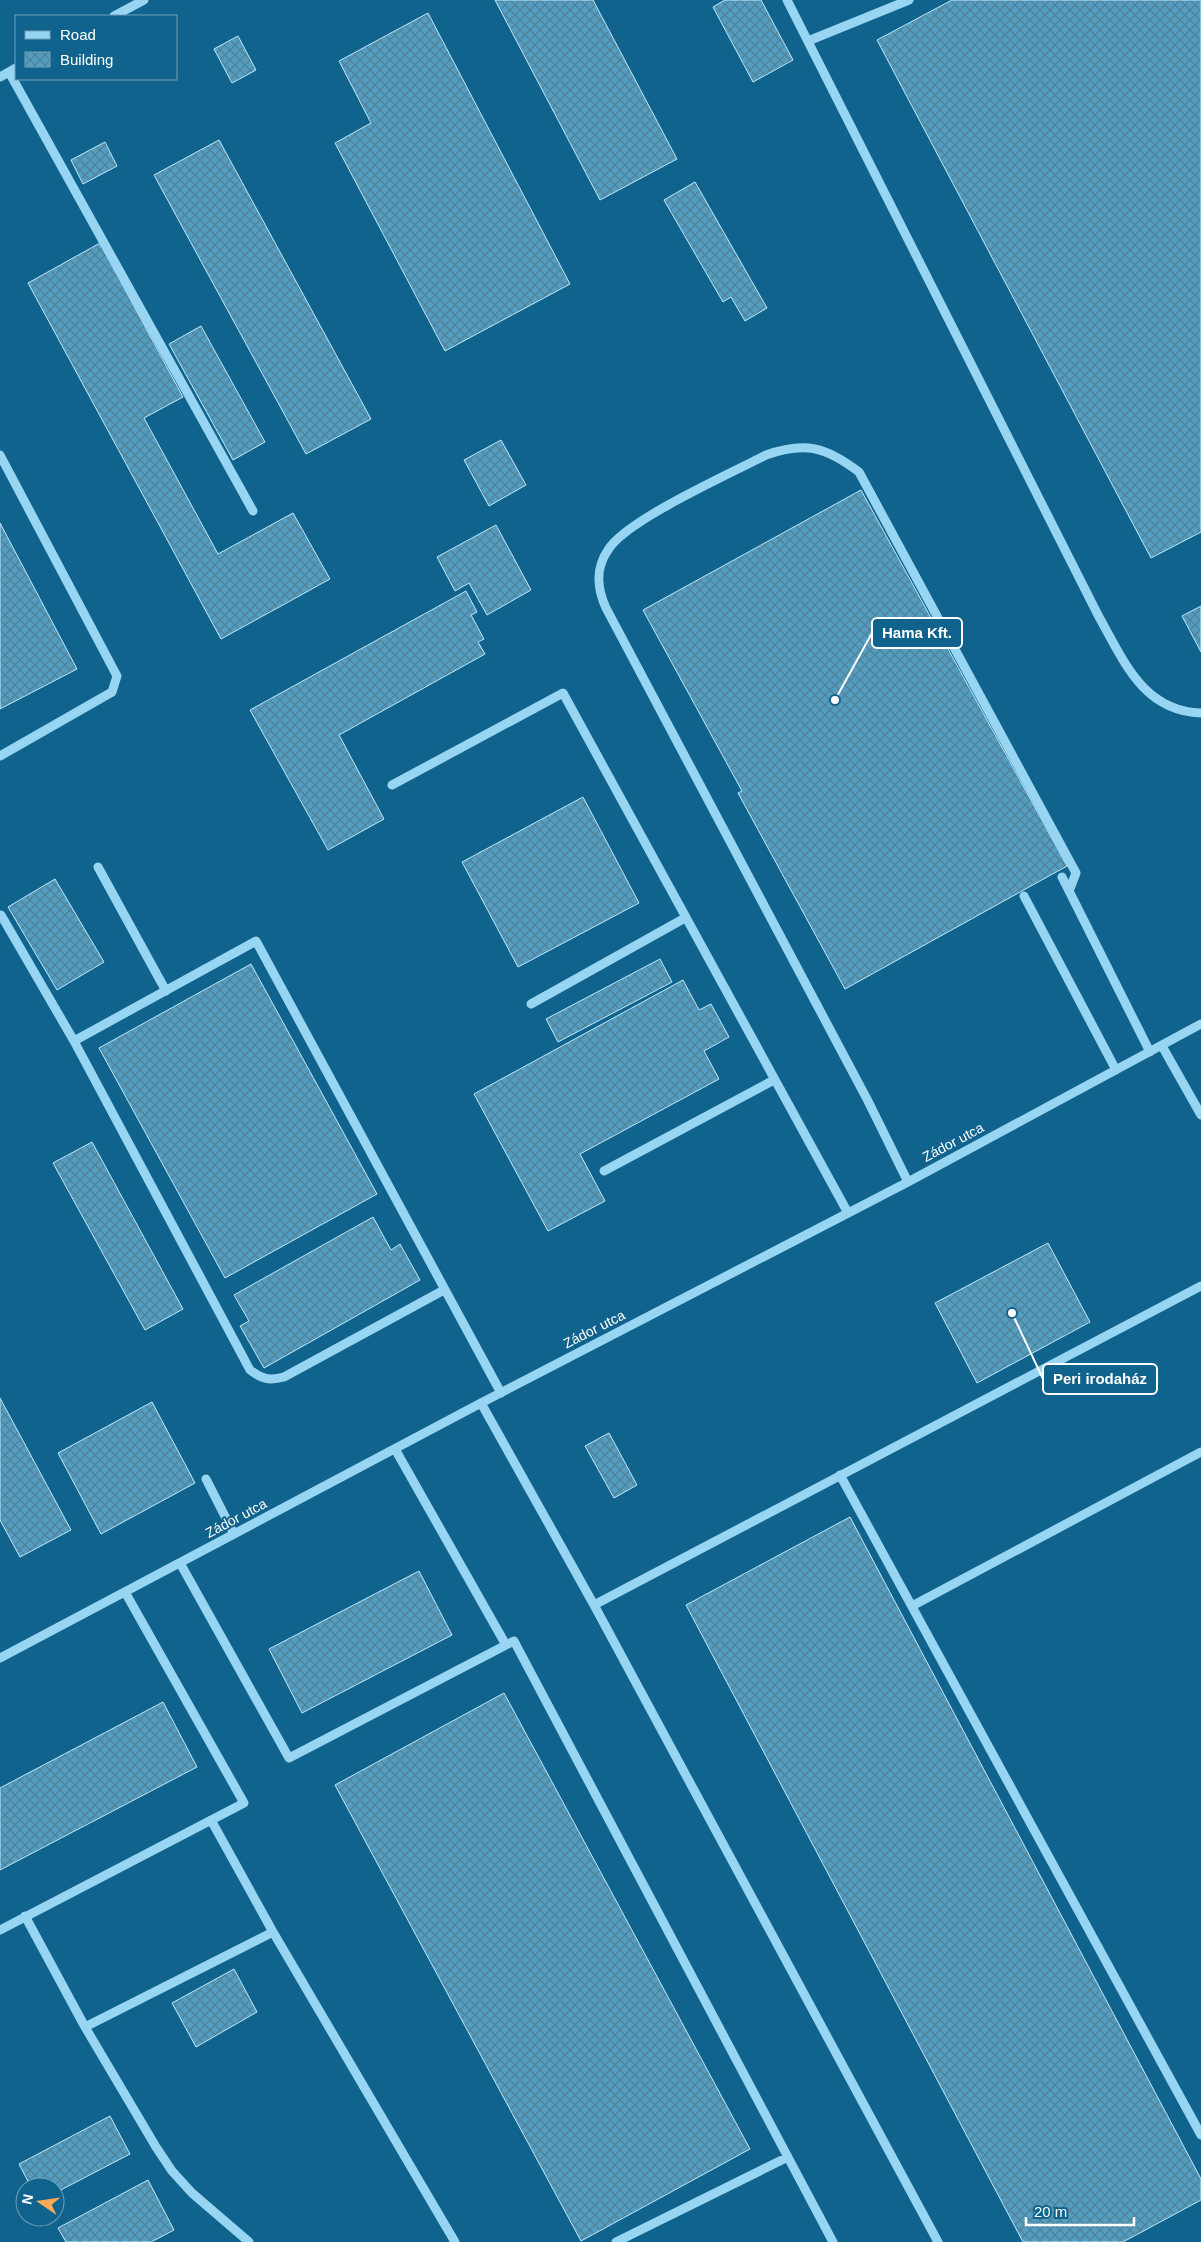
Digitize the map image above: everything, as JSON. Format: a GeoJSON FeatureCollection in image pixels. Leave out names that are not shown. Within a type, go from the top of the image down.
{"type":"FeatureCollection","features":[{"type":"Feature","properties":{"kind":"street"},"geometry":{"type":"LineString","coordinates":[[116,15],[144,0]]}},
{"type":"Feature","properties":{"kind":"street"},"geometry":{"type":"LineString","coordinates":[[787,0],[1099,616],[1134,678],[1154,698],[1174,708],[1201,713]]}},
{"type":"Feature","properties":{"kind":"street"},"geometry":{"type":"LineString","coordinates":[[808,41],[909,0]]}},
{"type":"Feature","properties":{"kind":"street"},"geometry":{"type":"LineString","coordinates":[[0,77],[13,70]]}},
{"type":"Feature","properties":{"kind":"street"},"geometry":{"type":"LineString","coordinates":[[18,80],[253,511]]}},
{"type":"Feature","properties":{"kind":"street"},"geometry":{"type":"LineString","coordinates":[[908,1182],[606,608],[600,595],[598,578],[600,565],[608,548],[638,523],[766,455],[786,448],[801,446],[816,448],[840,457],[860,472],[1076,873],[1069,891]]}},
{"type":"Feature","properties":{"kind":"street"},"geometry":{"type":"LineString","coordinates":[[0,455],[117,676],[112,692],[0,756]]}},
{"type":"Feature","properties":{"kind":"street"},"geometry":{"type":"LineString","coordinates":[[392,785],[563,693],[848,1213]]}},
{"type":"Feature","properties":{"kind":"street"},"geometry":{"type":"LineString","coordinates":[[98,867],[166,991]]}},
{"type":"Feature","properties":{"kind":"street"},"geometry":{"type":"LineString","coordinates":[[1062,877],[1150,1052]]}},
{"type":"Feature","properties":{"kind":"street"},"geometry":{"type":"LineString","coordinates":[[1024,896],[1116,1070]]}},
{"type":"Feature","properties":{"kind":"street"},"geometry":{"type":"LineString","coordinates":[[1,916],[74,1041],[250,1370],[261,1378],[272,1380],[284,1377],[444,1290]]}},
{"type":"Feature","properties":{"kind":"street"},"geometry":{"type":"LineString","coordinates":[[531,1004],[685,918]]}},
{"type":"Feature","properties":{"kind":"street"},"geometry":{"type":"LineString","coordinates":[[74,1041],[256,941],[500,1393]]}},
{"type":"Feature","properties":{"kind":"street","name":"Zádor utca"},"geometry":{"type":"LineString","coordinates":[[0,1658],[500,1393],[908,1182],[1201,1024]]}},
{"type":"Feature","properties":{"kind":"street"},"geometry":{"type":"LineString","coordinates":[[1162,1046],[1201,1114]]}},
{"type":"Feature","properties":{"kind":"street"},"geometry":{"type":"LineString","coordinates":[[604,1172],[774,1080]]}},
{"type":"Feature","properties":{"kind":"street"},"geometry":{"type":"LineString","coordinates":[[594,1605],[1201,1286]]}},
{"type":"Feature","properties":{"kind":"street"},"geometry":{"type":"LineString","coordinates":[[481,1403],[594,1605],[938,2242]]}},
{"type":"Feature","properties":{"kind":"street"},"geometry":{"type":"LineString","coordinates":[[396,1449],[506,1645]]}},
{"type":"Feature","properties":{"kind":"street"},"geometry":{"type":"LineString","coordinates":[[912,1606],[1201,1452]]}},
{"type":"Feature","properties":{"kind":"street"},"geometry":{"type":"LineString","coordinates":[[840,1475],[1201,2135]]}},
{"type":"Feature","properties":{"kind":"street"},"geometry":{"type":"LineString","coordinates":[[206,1479],[234,1534]]}},
{"type":"Feature","properties":{"kind":"street"},"geometry":{"type":"LineString","coordinates":[[180,1563],[289,1758],[514,1641],[833,2242]]}},
{"type":"Feature","properties":{"kind":"street"},"geometry":{"type":"LineString","coordinates":[[0,1930],[244,1803],[125,1592]]}},
{"type":"Feature","properties":{"kind":"street"},"geometry":{"type":"LineString","coordinates":[[211,1820],[273,1932],[454,2242]]}},
{"type":"Feature","properties":{"kind":"street"},"geometry":{"type":"LineString","coordinates":[[25,1916],[85,2027],[172,2171],[192,2193],[249,2242]]}},
{"type":"Feature","properties":{"kind":"street"},"geometry":{"type":"LineString","coordinates":[[85,2027],[273,1932]]}},
{"type":"Feature","properties":{"kind":"street"},"geometry":{"type":"LineString","coordinates":[[616,2242],[788,2157]]}},
{"type":"Feature","properties":{"kind":"building"},"geometry":{"type":"Polygon","coordinates":[[[495,0],[593,0],[677,159],[600,200],[495,0]]]}},
{"type":"Feature","properties":{"kind":"building"},"geometry":{"type":"Polygon","coordinates":[[[725,0],[761,0],[793,60],[753,82],[713,7],[725,0]]]}},
{"type":"Feature","properties":{"kind":"building"},"geometry":{"type":"Polygon","coordinates":[[[952,0],[1201,0],[1201,532],[1151,558],[877,40],[952,0]]]}},
{"type":"Feature","properties":{"kind":"building"},"geometry":{"type":"Polygon","coordinates":[[[428,13],[570,284],[445,351],[335,143],[371,123],[339,61],[428,13]]]}},
{"type":"Feature","properties":{"kind":"building"},"geometry":{"type":"Polygon","coordinates":[[[238,36],[256,70],[232,83],[214,49],[238,36]]]}},
{"type":"Feature","properties":{"kind":"building"},"geometry":{"type":"Polygon","coordinates":[[[219,140],[371,419],[306,454],[154,175],[219,140]]]}},
{"type":"Feature","properties":{"kind":"building"},"geometry":{"type":"Polygon","coordinates":[[[105,142],[117,166],[83,184],[71,160],[105,142]]]}},
{"type":"Feature","properties":{"kind":"building"},"geometry":{"type":"Polygon","coordinates":[[[695,182],[767,308],[745,321],[731,297],[723,302],[664,200],[695,182]]]}},
{"type":"Feature","properties":{"kind":"building"},"geometry":{"type":"Polygon","coordinates":[[[100,243],[183,397],[144,418],[218,554],[293,513],[330,579],[221,639],[28,283],[100,243]]]}},
{"type":"Feature","properties":{"kind":"building"},"geometry":{"type":"Polygon","coordinates":[[[201,326],[265,442],[233,460],[169,344],[201,326]]]}},
{"type":"Feature","properties":{"kind":"building"},"geometry":{"type":"Polygon","coordinates":[[[501,440],[526,485],[489,506],[464,460],[501,440]]]}},
{"type":"Feature","properties":{"kind":"building"},"geometry":{"type":"Polygon","coordinates":[[[861,490],[1067,866],[845,989],[738,793],[742,791],[643,610],[861,490]]]}},
{"type":"Feature","properties":{"kind":"building"},"geometry":{"type":"Polygon","coordinates":[[[0,523],[77,669],[0,709],[0,523]]]}},
{"type":"Feature","properties":{"kind":"building"},"geometry":{"type":"Polygon","coordinates":[[[496,525],[531,590],[487,615],[469,583],[455,591],[437,557],[496,525]]]}},
{"type":"Feature","properties":{"kind":"building"},"geometry":{"type":"Polygon","coordinates":[[[466,591],[477,612],[471,615],[484,639],[478,642],[485,654],[339,735],[384,819],[328,850],[250,710],[466,591]]]}},
{"type":"Feature","properties":{"kind":"building"},"geometry":{"type":"Polygon","coordinates":[[[1201,606],[1201,652],[1182,616],[1201,606]]]}},
{"type":"Feature","properties":{"kind":"building"},"geometry":{"type":"Polygon","coordinates":[[[583,797],[639,903],[518,967],[462,862],[583,797]]]}},
{"type":"Feature","properties":{"kind":"building"},"geometry":{"type":"Polygon","coordinates":[[[55,879],[104,962],[57,990],[8,907],[55,879]]]}},
{"type":"Feature","properties":{"kind":"building"},"geometry":{"type":"Polygon","coordinates":[[[660,959],[672,982],[558,1042],[546,1019],[660,959]]]}},
{"type":"Feature","properties":{"kind":"building"},"geometry":{"type":"Polygon","coordinates":[[[251,964],[377,1194],[225,1278],[99,1048],[251,964]]]}},
{"type":"Feature","properties":{"kind":"building"},"geometry":{"type":"Polygon","coordinates":[[[683,980],[699,1010],[711,1004],[729,1037],[704,1051],[719,1079],[580,1154],[605,1201],[548,1231],[474,1094],[683,980]]]}},
{"type":"Feature","properties":{"kind":"building"},"geometry":{"type":"Polygon","coordinates":[[[92,1142],[183,1309],[145,1330],[53,1163],[92,1142]]]}},
{"type":"Feature","properties":{"kind":"building"},"geometry":{"type":"Polygon","coordinates":[[[373,1217],[391,1250],[400,1244],[420,1280],[264,1368],[240,1326],[249,1321],[234,1295],[373,1217]]]}},
{"type":"Feature","properties":{"kind":"building"},"geometry":{"type":"Polygon","coordinates":[[[1048,1243],[1090,1322],[977,1383],[935,1303],[1048,1243]]]}},
{"type":"Feature","properties":{"kind":"building"},"geometry":{"type":"Polygon","coordinates":[[[0,1398],[71,1530],[20,1557],[0,1520],[0,1398]]]}},
{"type":"Feature","properties":{"kind":"building"},"geometry":{"type":"Polygon","coordinates":[[[152,1402],[195,1483],[101,1534],[58,1453],[152,1402]]]}},
{"type":"Feature","properties":{"kind":"building"},"geometry":{"type":"Polygon","coordinates":[[[609,1433],[637,1485],[614,1498],[585,1446],[609,1433]]]}},
{"type":"Feature","properties":{"kind":"building"},"geometry":{"type":"Polygon","coordinates":[[[850,1517],[1201,2179],[1201,2200],[1123,2242],[1023,2242],[686,1605],[850,1517]]]}},
{"type":"Feature","properties":{"kind":"building"},"geometry":{"type":"Polygon","coordinates":[[[419,1571],[452,1635],[302,1713],[269,1649],[419,1571]]]}},
{"type":"Feature","properties":{"kind":"building"},"geometry":{"type":"Polygon","coordinates":[[[504,1693],[750,2149],[581,2241],[335,1785],[504,1693]]]}},
{"type":"Feature","properties":{"kind":"building"},"geometry":{"type":"Polygon","coordinates":[[[163,1702],[197,1767],[0,1870],[0,1788],[163,1702]]]}},
{"type":"Feature","properties":{"kind":"building"},"geometry":{"type":"Polygon","coordinates":[[[234,1969],[257,2012],[196,2047],[172,2003],[234,1969]]]}},
{"type":"Feature","properties":{"kind":"building"},"geometry":{"type":"Polygon","coordinates":[[[110,2116],[130,2154],[65,2188],[65,2177],[26,2177],[19,2164],[110,2116]]]}},
{"type":"Feature","properties":{"kind":"building"},"geometry":{"type":"Polygon","coordinates":[[[148,2180],[174,2230],[151,2242],[66,2242],[58,2228],[65,2227],[65,2224],[148,2180]]]}},
{"type":"Feature","properties":{"kind":"place","name":"Hama Kft."},"geometry":{"type":"Point","coordinates":[835,700]}},
{"type":"Feature","properties":{"kind":"place","name":"Peri irodaház"},"geometry":{"type":"Point","coordinates":[1012,1313]}}]}
